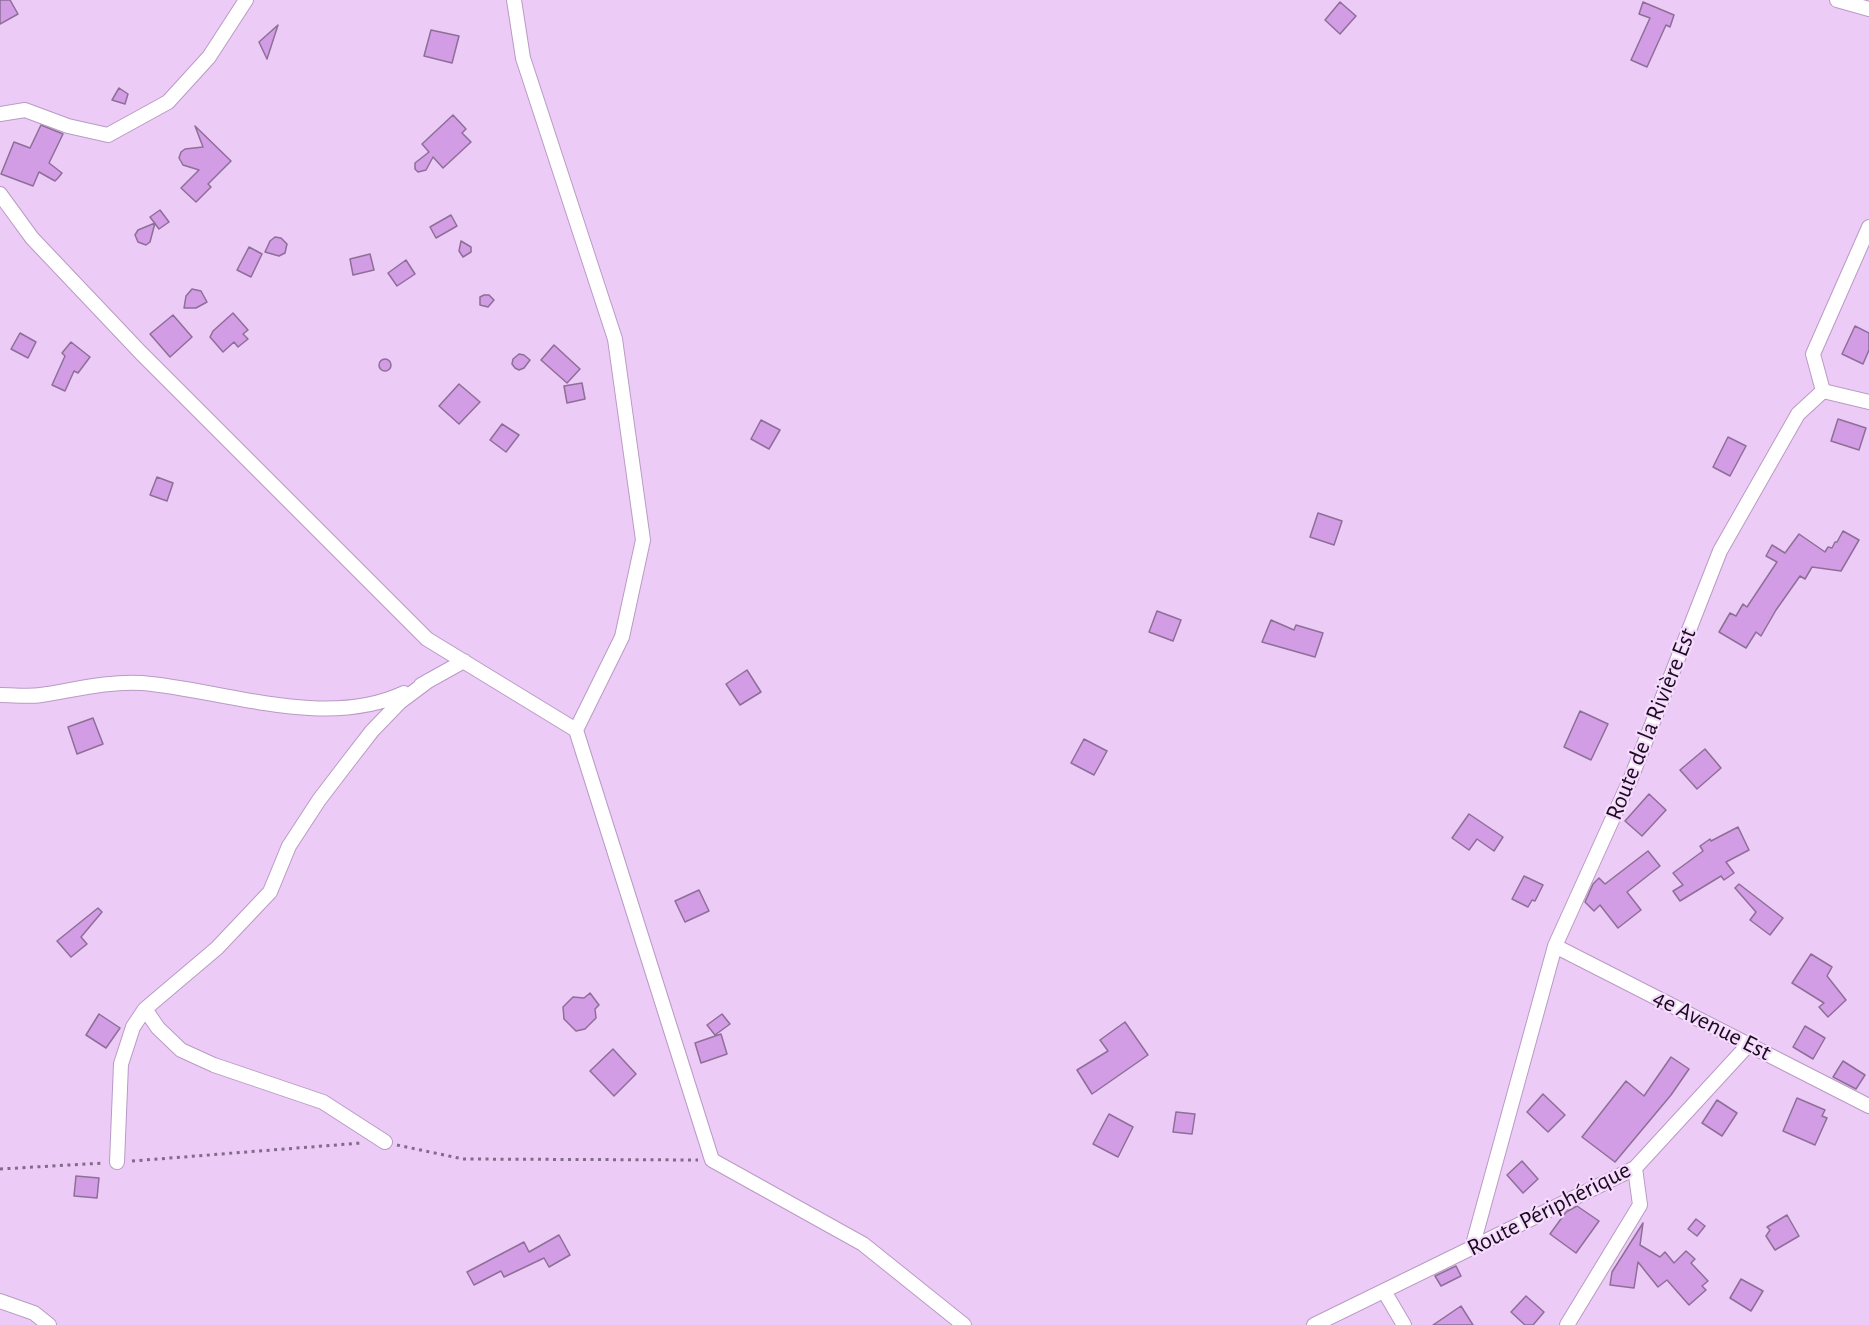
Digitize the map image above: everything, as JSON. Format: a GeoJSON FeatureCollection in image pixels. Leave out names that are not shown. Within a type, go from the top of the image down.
{"type":"FeatureCollection","features":[{"type":"Feature","properties":{"kind":"street"},"geometry":{"type":"LineString","coordinates":[[0,114],[25,110],[68,126],[108,135],[168,102],[209,57],[246,0]]}},
{"type":"Feature","properties":{"kind":"street"},"geometry":{"type":"LineString","coordinates":[[514,0],[524,58],[615,339],[644,540],[622,638],[576,730]]}},
{"type":"Feature","properties":{"kind":"street"},"geometry":{"type":"LineString","coordinates":[[1837,0],[1869,9]]}},
{"type":"Feature","properties":{"kind":"street"},"geometry":{"type":"LineString","coordinates":[[0,194],[32,238],[141,353],[427,639],[576,730],[712,1160],[863,1244],[964,1325]]}},
{"type":"Feature","properties":{"kind":"street"},"geometry":{"type":"LineString","coordinates":[[1869,227],[1813,354],[1823,391],[1869,402]]}},
{"type":"Feature","properties":{"kind":"street","name":"Route de la Rivière Est"},"geometry":{"type":"LineString","coordinates":[[1472,1248],[1555,946],[1631,778],[1720,551],[1798,414],[1823,391]]}},
{"type":"Feature","properties":{"kind":"street"},"geometry":{"type":"LineString","coordinates":[[0,695],[38,696],[99,686],[140,683],[331,710],[386,701],[464,661]]}},
{"type":"Feature","properties":{"kind":"street"},"geometry":{"type":"LineString","coordinates":[[117,1162],[121,1064],[133,1027],[145,1010],[217,948],[270,892],[289,846],[319,800],[372,731],[400,702],[428,681]]}},
{"type":"Feature","properties":{"kind":"street","name":"4e Avenue Est"},"geometry":{"type":"LineString","coordinates":[[1555,946],[1869,1106]]}},
{"type":"Feature","properties":{"kind":"street"},"geometry":{"type":"LineString","coordinates":[[145,1010],[158,1028],[181,1050],[214,1065],[323,1102],[386,1142]]}},
{"type":"Feature","properties":{"kind":"street","name":"Route Périphérique"},"geometry":{"type":"LineString","coordinates":[[1314,1325],[1635,1168],[1749,1044]]}},
{"type":"Feature","properties":{"kind":"street"},"geometry":{"type":"LineString","coordinates":[[1567,1325],[1640,1205],[1635,1168]]}},
{"type":"Feature","properties":{"kind":"street"},"geometry":{"type":"LineString","coordinates":[[1384,1291],[1404,1325]]}},
{"type":"Feature","properties":{"kind":"street"},"geometry":{"type":"LineString","coordinates":[[0,1301],[34,1313],[49,1325]]}},
{"type":"Feature","properties":{"kind":"path"},"geometry":{"type":"LineString","coordinates":[[0,1169],[386,1142],[463,1159],[712,1160]]}},
{"type":"Feature","properties":{"kind":"building"},"geometry":{"type":"Polygon","coordinates":[[[0,0],[10,0],[18,14],[0,24],[0,0]]]}},
{"type":"Feature","properties":{"kind":"building"},"geometry":{"type":"Polygon","coordinates":[[[1340,2],[1356,16],[1340,34],[1325,20],[1340,2]]]}},
{"type":"Feature","properties":{"kind":"building"},"geometry":{"type":"Polygon","coordinates":[[[1643,2],[1674,15],[1670,27],[1666,25],[1647,67],[1631,60],[1650,18],[1639,14],[1643,2]]]}},
{"type":"Feature","properties":{"kind":"building"},"geometry":{"type":"Polygon","coordinates":[[[278,25],[267,59],[259,42],[278,25]]]}},
{"type":"Feature","properties":{"kind":"building"},"geometry":{"type":"Polygon","coordinates":[[[431,30],[459,36],[452,63],[424,56],[431,30]]]}},
{"type":"Feature","properties":{"kind":"building"},"geometry":{"type":"Polygon","coordinates":[[[119,88],[128,94],[125,104],[112,100],[119,88]]]}},
{"type":"Feature","properties":{"kind":"building"},"geometry":{"type":"Polygon","coordinates":[[[453,115],[466,129],[462,133],[471,142],[443,168],[433,157],[426,170],[418,172],[415,169],[415,163],[429,152],[422,144],[453,115]]]}},
{"type":"Feature","properties":{"kind":"building"},"geometry":{"type":"Polygon","coordinates":[[[41,125],[63,134],[49,163],[62,173],[58,178],[55,181],[39,172],[33,186],[1,174],[14,142],[30,148],[41,125]]]}},
{"type":"Feature","properties":{"kind":"building"},"geometry":{"type":"Polygon","coordinates":[[[195,126],[231,161],[208,184],[211,187],[196,202],[181,188],[199,170],[183,165],[179,158],[185,149],[203,147],[195,126]]]}},
{"type":"Feature","properties":{"kind":"building"},"geometry":{"type":"Polygon","coordinates":[[[160,210],[169,222],[159,229],[150,217],[160,210]]]}},
{"type":"Feature","properties":{"kind":"building"},"geometry":{"type":"Polygon","coordinates":[[[451,215],[457,226],[436,238],[430,227],[451,215]]]}},
{"type":"Feature","properties":{"kind":"building"},"geometry":{"type":"Polygon","coordinates":[[[155,223],[150,242],[146,245],[138,242],[135,235],[138,230],[155,223]]]}},
{"type":"Feature","properties":{"kind":"building"},"geometry":{"type":"Polygon","coordinates":[[[275,237],[281,238],[287,244],[285,253],[279,256],[265,252],[270,241],[275,237]]]}},
{"type":"Feature","properties":{"kind":"building"},"geometry":{"type":"Polygon","coordinates":[[[461,241],[471,247],[471,252],[463,257],[459,251],[461,241]]]}},
{"type":"Feature","properties":{"kind":"building"},"geometry":{"type":"Polygon","coordinates":[[[249,247],[262,254],[251,277],[237,270],[249,247]]]}},
{"type":"Feature","properties":{"kind":"building"},"geometry":{"type":"Polygon","coordinates":[[[370,254],[374,270],[353,275],[350,259],[370,254]]]}},
{"type":"Feature","properties":{"kind":"building"},"geometry":{"type":"Polygon","coordinates":[[[406,260],[415,274],[397,286],[388,273],[406,260]]]}},
{"type":"Feature","properties":{"kind":"building"},"geometry":{"type":"Polygon","coordinates":[[[192,289],[201,291],[207,302],[196,308],[184,308],[186,296],[192,289]]]}},
{"type":"Feature","properties":{"kind":"building"},"geometry":{"type":"Polygon","coordinates":[[[489,295],[494,300],[488,307],[480,305],[480,297],[489,295]]]}},
{"type":"Feature","properties":{"kind":"building"},"geometry":{"type":"Polygon","coordinates":[[[233,313],[248,330],[243,334],[248,339],[238,347],[234,342],[223,352],[210,337],[213,331],[233,313]]]}},
{"type":"Feature","properties":{"kind":"building"},"geometry":{"type":"Polygon","coordinates":[[[173,315],[192,337],[170,357],[150,334],[173,315]]]}},
{"type":"Feature","properties":{"kind":"building"},"geometry":{"type":"Polygon","coordinates":[[[1855,326],[1869,333],[1869,350],[1863,364],[1842,354],[1855,326]]]}},
{"type":"Feature","properties":{"kind":"building"},"geometry":{"type":"Polygon","coordinates":[[[20,333],[36,342],[28,358],[11,349],[20,333]]]}},
{"type":"Feature","properties":{"kind":"building"},"geometry":{"type":"Polygon","coordinates":[[[71,342],[90,357],[78,373],[74,371],[65,391],[52,385],[65,356],[62,353],[71,342]]]}},
{"type":"Feature","properties":{"kind":"building"},"geometry":{"type":"Polygon","coordinates":[[[554,345],[580,369],[567,383],[541,360],[554,345]]]}},
{"type":"Feature","properties":{"kind":"building"},"geometry":{"type":"Polygon","coordinates":[[[519,354],[530,360],[524,368],[519,370],[512,364],[513,359],[519,354]]]}},
{"type":"Feature","properties":{"kind":"building"},"geometry":{"type":"Polygon","coordinates":[[[387,359],[390,360],[390,370],[383,371],[380,370],[379,363],[380,360],[387,359]]]}},
{"type":"Feature","properties":{"kind":"building"},"geometry":{"type":"Polygon","coordinates":[[[582,383],[585,399],[567,403],[564,386],[582,383]]]}},
{"type":"Feature","properties":{"kind":"building"},"geometry":{"type":"Polygon","coordinates":[[[459,384],[480,402],[459,424],[439,406],[459,384]]]}},
{"type":"Feature","properties":{"kind":"building"},"geometry":{"type":"Polygon","coordinates":[[[1838,419],[1866,428],[1859,450],[1831,441],[1838,419]]]}},
{"type":"Feature","properties":{"kind":"building"},"geometry":{"type":"Polygon","coordinates":[[[761,420],[780,430],[769,449],[751,439],[761,420]]]}},
{"type":"Feature","properties":{"kind":"building"},"geometry":{"type":"Polygon","coordinates":[[[502,424],[519,435],[506,452],[490,440],[502,424]]]}},
{"type":"Feature","properties":{"kind":"building"},"geometry":{"type":"Polygon","coordinates":[[[1728,437],[1746,446],[1730,476],[1713,467],[1728,437]]]}},
{"type":"Feature","properties":{"kind":"building"},"geometry":{"type":"Polygon","coordinates":[[[157,477],[173,483],[167,501],[150,495],[157,477]]]}},
{"type":"Feature","properties":{"kind":"building"},"geometry":{"type":"Polygon","coordinates":[[[1318,513],[1342,521],[1334,545],[1310,537],[1318,513]]]}},
{"type":"Feature","properties":{"kind":"building"},"geometry":{"type":"Polygon","coordinates":[[[1843,531],[1859,540],[1841,571],[1812,567],[1805,579],[1800,576],[1761,636],[1756,632],[1746,648],[1719,632],[1730,613],[1736,616],[1743,604],[1747,607],[1777,562],[1766,556],[1772,545],[1785,553],[1799,534],[1825,552],[1828,547],[1832,548],[1843,531]]]}},
{"type":"Feature","properties":{"kind":"building"},"geometry":{"type":"Polygon","coordinates":[[[1157,611],[1181,620],[1173,641],[1149,632],[1157,611]]]}},
{"type":"Feature","properties":{"kind":"building"},"geometry":{"type":"Polygon","coordinates":[[[1271,620],[1294,630],[1296,625],[1323,633],[1315,657],[1262,642],[1271,620]]]}},
{"type":"Feature","properties":{"kind":"building"},"geometry":{"type":"Polygon","coordinates":[[[747,670],[761,692],[740,705],[726,684],[747,670]]]}},
{"type":"Feature","properties":{"kind":"building"},"geometry":{"type":"Polygon","coordinates":[[[1580,711],[1608,724],[1591,760],[1564,747],[1580,711]]]}},
{"type":"Feature","properties":{"kind":"building"},"geometry":{"type":"Polygon","coordinates":[[[93,718],[103,744],[77,754],[68,727],[93,718]]]}},
{"type":"Feature","properties":{"kind":"building"},"geometry":{"type":"Polygon","coordinates":[[[1084,739],[1107,751],[1094,775],[1071,763],[1084,739]]]}},
{"type":"Feature","properties":{"kind":"building"},"geometry":{"type":"Polygon","coordinates":[[[1705,749],[1721,768],[1697,789],[1680,770],[1705,749]]]}},
{"type":"Feature","properties":{"kind":"building"},"geometry":{"type":"Polygon","coordinates":[[[1649,794],[1666,810],[1642,836],[1625,821],[1649,794]]]}},
{"type":"Feature","properties":{"kind":"building"},"geometry":{"type":"Polygon","coordinates":[[[1469,814],[1503,837],[1494,851],[1477,839],[1469,850],[1452,838],[1469,814]]]}},
{"type":"Feature","properties":{"kind":"building"},"geometry":{"type":"Polygon","coordinates":[[[1738,827],[1749,850],[1726,862],[1734,873],[1724,880],[1721,876],[1680,901],[1673,891],[1683,885],[1673,873],[1703,851],[1700,846],[1738,827]]]}},
{"type":"Feature","properties":{"kind":"building"},"geometry":{"type":"Polygon","coordinates":[[[1648,851],[1660,866],[1627,892],[1641,910],[1618,928],[1600,905],[1594,911],[1585,902],[1593,884],[1599,878],[1605,884],[1648,851]]]}},
{"type":"Feature","properties":{"kind":"building"},"geometry":{"type":"Polygon","coordinates":[[[1524,876],[1543,885],[1535,901],[1532,900],[1528,907],[1512,899],[1524,876]]]}},
{"type":"Feature","properties":{"kind":"building"},"geometry":{"type":"Polygon","coordinates":[[[1739,884],[1783,918],[1770,935],[1750,920],[1756,912],[1735,888],[1739,884]]]}},
{"type":"Feature","properties":{"kind":"building"},"geometry":{"type":"Polygon","coordinates":[[[699,890],[709,911],[685,922],[675,901],[699,890]]]}},
{"type":"Feature","properties":{"kind":"building"},"geometry":{"type":"Polygon","coordinates":[[[98,908],[102,912],[81,937],[87,944],[71,957],[57,941],[98,908]]]}},
{"type":"Feature","properties":{"kind":"building"},"geometry":{"type":"Polygon","coordinates":[[[1811,954],[1832,967],[1827,976],[1846,1000],[1828,1017],[1819,1007],[1824,1003],[1792,983],[1811,954]]]}},
{"type":"Feature","properties":{"kind":"building"},"geometry":{"type":"Polygon","coordinates":[[[590,993],[599,1005],[595,1009],[596,1018],[585,1029],[576,1031],[564,1019],[563,1007],[573,997],[584,998],[590,993]]]}},
{"type":"Feature","properties":{"kind":"building"},"geometry":{"type":"Polygon","coordinates":[[[99,1014],[120,1028],[106,1048],[86,1035],[99,1014]]]}},
{"type":"Feature","properties":{"kind":"building"},"geometry":{"type":"Polygon","coordinates":[[[722,1014],[730,1024],[715,1035],[707,1025],[722,1014]]]}},
{"type":"Feature","properties":{"kind":"building"},"geometry":{"type":"Polygon","coordinates":[[[1125,1022],[1148,1055],[1092,1094],[1077,1070],[1108,1051],[1100,1040],[1125,1022]]]}},
{"type":"Feature","properties":{"kind":"building"},"geometry":{"type":"Polygon","coordinates":[[[1805,1026],[1825,1038],[1813,1059],[1793,1047],[1805,1026]]]}},
{"type":"Feature","properties":{"kind":"building"},"geometry":{"type":"Polygon","coordinates":[[[721,1034],[727,1054],[701,1063],[695,1043],[721,1034]]]}},
{"type":"Feature","properties":{"kind":"building"},"geometry":{"type":"Polygon","coordinates":[[[613,1049],[636,1074],[614,1096],[590,1071],[613,1049]]]}},
{"type":"Feature","properties":{"kind":"building"},"geometry":{"type":"Polygon","coordinates":[[[1671,1057],[1689,1069],[1671,1095],[1615,1162],[1582,1137],[1626,1081],[1644,1096],[1671,1057]]]}},
{"type":"Feature","properties":{"kind":"building"},"geometry":{"type":"Polygon","coordinates":[[[1843,1061],[1865,1075],[1856,1089],[1833,1077],[1843,1061]]]}},
{"type":"Feature","properties":{"kind":"building"},"geometry":{"type":"Polygon","coordinates":[[[1543,1094],[1565,1115],[1548,1132],[1527,1112],[1543,1094]]]}},
{"type":"Feature","properties":{"kind":"building"},"geometry":{"type":"Polygon","coordinates":[[[1797,1098],[1825,1110],[1822,1116],[1827,1118],[1815,1145],[1783,1131],[1797,1098]]]}},
{"type":"Feature","properties":{"kind":"building"},"geometry":{"type":"Polygon","coordinates":[[[1717,1100],[1737,1113],[1722,1136],[1702,1123],[1717,1100]]]}},
{"type":"Feature","properties":{"kind":"building"},"geometry":{"type":"Polygon","coordinates":[[[1176,1112],[1195,1114],[1192,1134],[1173,1132],[1176,1112]]]}},
{"type":"Feature","properties":{"kind":"building"},"geometry":{"type":"Polygon","coordinates":[[[1109,1114],[1133,1127],[1118,1157],[1093,1144],[1109,1114]]]}},
{"type":"Feature","properties":{"kind":"building"},"geometry":{"type":"Polygon","coordinates":[[[1522,1161],[1538,1179],[1523,1193],[1507,1175],[1522,1161]]]}},
{"type":"Feature","properties":{"kind":"building"},"geometry":{"type":"Polygon","coordinates":[[[76,1176],[99,1178],[97,1198],[74,1196],[76,1176]]]}},
{"type":"Feature","properties":{"kind":"building"},"geometry":{"type":"Polygon","coordinates":[[[1577,1206],[1599,1221],[1576,1253],[1550,1234],[1566,1212],[1577,1206]]]}},
{"type":"Feature","properties":{"kind":"building"},"geometry":{"type":"Polygon","coordinates":[[[1787,1215],[1799,1236],[1775,1250],[1766,1236],[1770,1230],[1767,1227],[1787,1215]]]}},
{"type":"Feature","properties":{"kind":"building"},"geometry":{"type":"Polygon","coordinates":[[[1696,1219],[1705,1226],[1697,1236],[1688,1229],[1696,1219]]]}},
{"type":"Feature","properties":{"kind":"building"},"geometry":{"type":"Polygon","coordinates":[[[1643,1223],[1640,1245],[1660,1257],[1665,1252],[1674,1263],[1686,1251],[1695,1259],[1691,1263],[1708,1281],[1702,1286],[1706,1290],[1689,1305],[1667,1280],[1658,1287],[1638,1262],[1634,1288],[1610,1285],[1612,1272],[1643,1223]]]}},
{"type":"Feature","properties":{"kind":"building"},"geometry":{"type":"Polygon","coordinates":[[[559,1235],[570,1255],[549,1267],[544,1258],[504,1277],[501,1271],[474,1285],[467,1272],[524,1242],[529,1252],[559,1235]]]}},
{"type":"Feature","properties":{"kind":"building"},"geometry":{"type":"Polygon","coordinates":[[[1456,1266],[1461,1276],[1441,1286],[1435,1276],[1456,1266]]]}},
{"type":"Feature","properties":{"kind":"building"},"geometry":{"type":"Polygon","coordinates":[[[1741,1279],[1763,1291],[1751,1311],[1730,1298],[1741,1279]]]}},
{"type":"Feature","properties":{"kind":"building"},"geometry":{"type":"Polygon","coordinates":[[[1526,1296],[1544,1312],[1533,1325],[1525,1325],[1511,1312],[1526,1296]]]}},
{"type":"Feature","properties":{"kind":"building"},"geometry":{"type":"Polygon","coordinates":[[[1461,1306],[1473,1325],[1433,1325],[1461,1306]]]}}]}
